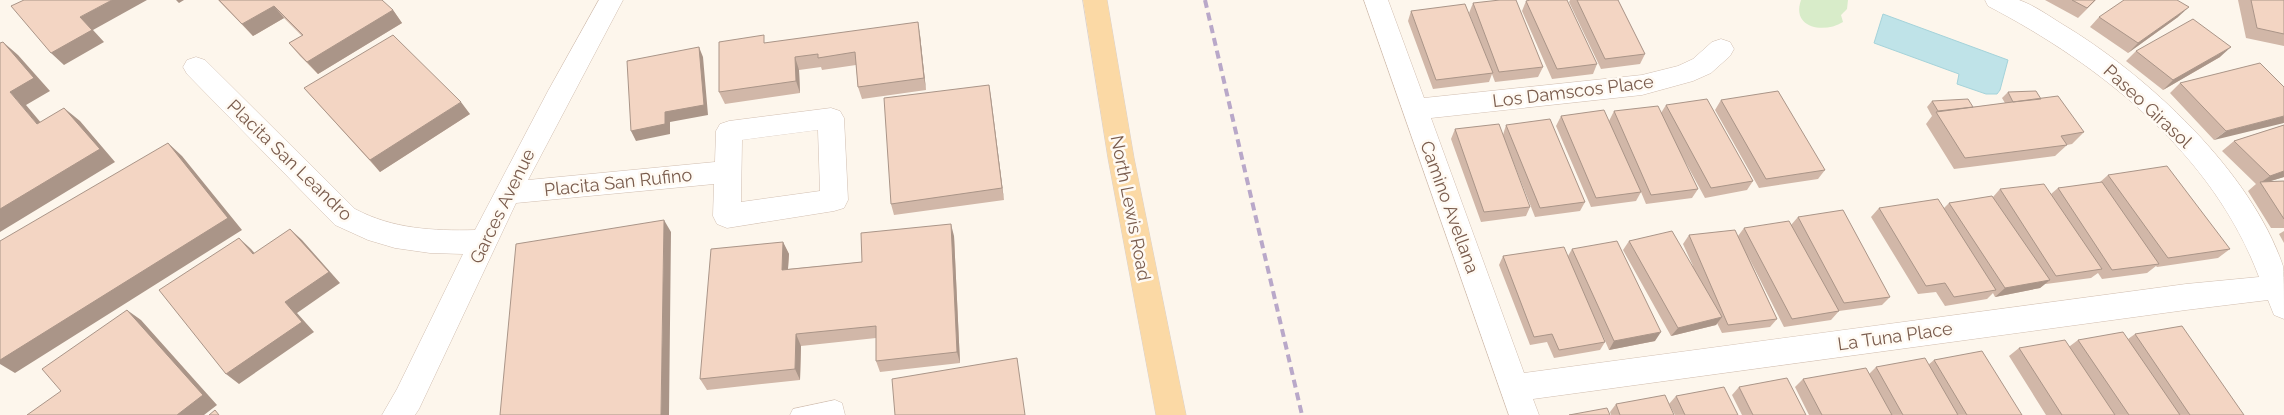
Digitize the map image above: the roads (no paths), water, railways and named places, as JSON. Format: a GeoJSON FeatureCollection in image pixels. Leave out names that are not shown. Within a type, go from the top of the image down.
{"type":"FeatureCollection","features":[{"type":"Feature","properties":{"kind":"main road","name":"North Lewis Road"},"geometry":{"type":"LineString","coordinates":[[1095,0],[1121,158],[1171,415]]}},
{"type":"Feature","properties":{"kind":"street","name":"Garces Avenue"},"geometry":{"type":"LineString","coordinates":[[397,415],[408,399],[507,193],[611,0]]}},
{"type":"Feature","properties":{"kind":"street","name":"Camino Avellana"},"geometry":{"type":"LineString","coordinates":[[1376,0],[1524,415]]}},
{"type":"Feature","properties":{"kind":"street","name":"Paseo Girasol"},"geometry":{"type":"LineString","coordinates":[[1997,0],[2025,13],[2088,52],[2153,106],[2201,156],[2247,220],[2280,297]]}},
{"type":"Feature","properties":{"kind":"street","name":"Los Damscos Place"},"geometry":{"type":"LineString","coordinates":[[1416,110],[1642,85],[1684,74],[1702,66],[1721,49]]}},
{"type":"Feature","properties":{"kind":"street","name":"Placita San Leandro"},"geometry":{"type":"LineString","coordinates":[[196,67],[345,217],[359,226],[399,238],[448,243],[484,242]]}},
{"type":"Feature","properties":{"kind":"street"},"geometry":{"type":"LineString","coordinates":[[831,118],[834,200],[727,216],[728,172],[729,131],[831,118]]}},
{"type":"Feature","properties":{"kind":"street","name":"Placita San Rufino"},"geometry":{"type":"LineString","coordinates":[[507,193],[728,172]]}},
{"type":"Feature","properties":{"kind":"street","name":"La Tuna Place"},"geometry":{"type":"LineString","coordinates":[[1514,388],[2186,297],[2280,297]]}},
{"type":"Feature","properties":{"kind":"lane"},"geometry":{"type":"LineString","coordinates":[[800,415],[835,409],[835,415]]}},
{"type":"Feature","properties":{"kind":"water"},"geometry":{"type":"Polygon","coordinates":[[[1883,14],[2008,60],[2000,90],[1997,94],[1986,94],[1957,84],[1959,74],[1874,43],[1883,14]]]}},
{"type":"Feature","properties":{"kind":"railway"},"geometry":{"type":"LineString","coordinates":[[1205,0],[1302,415]]}}]}
